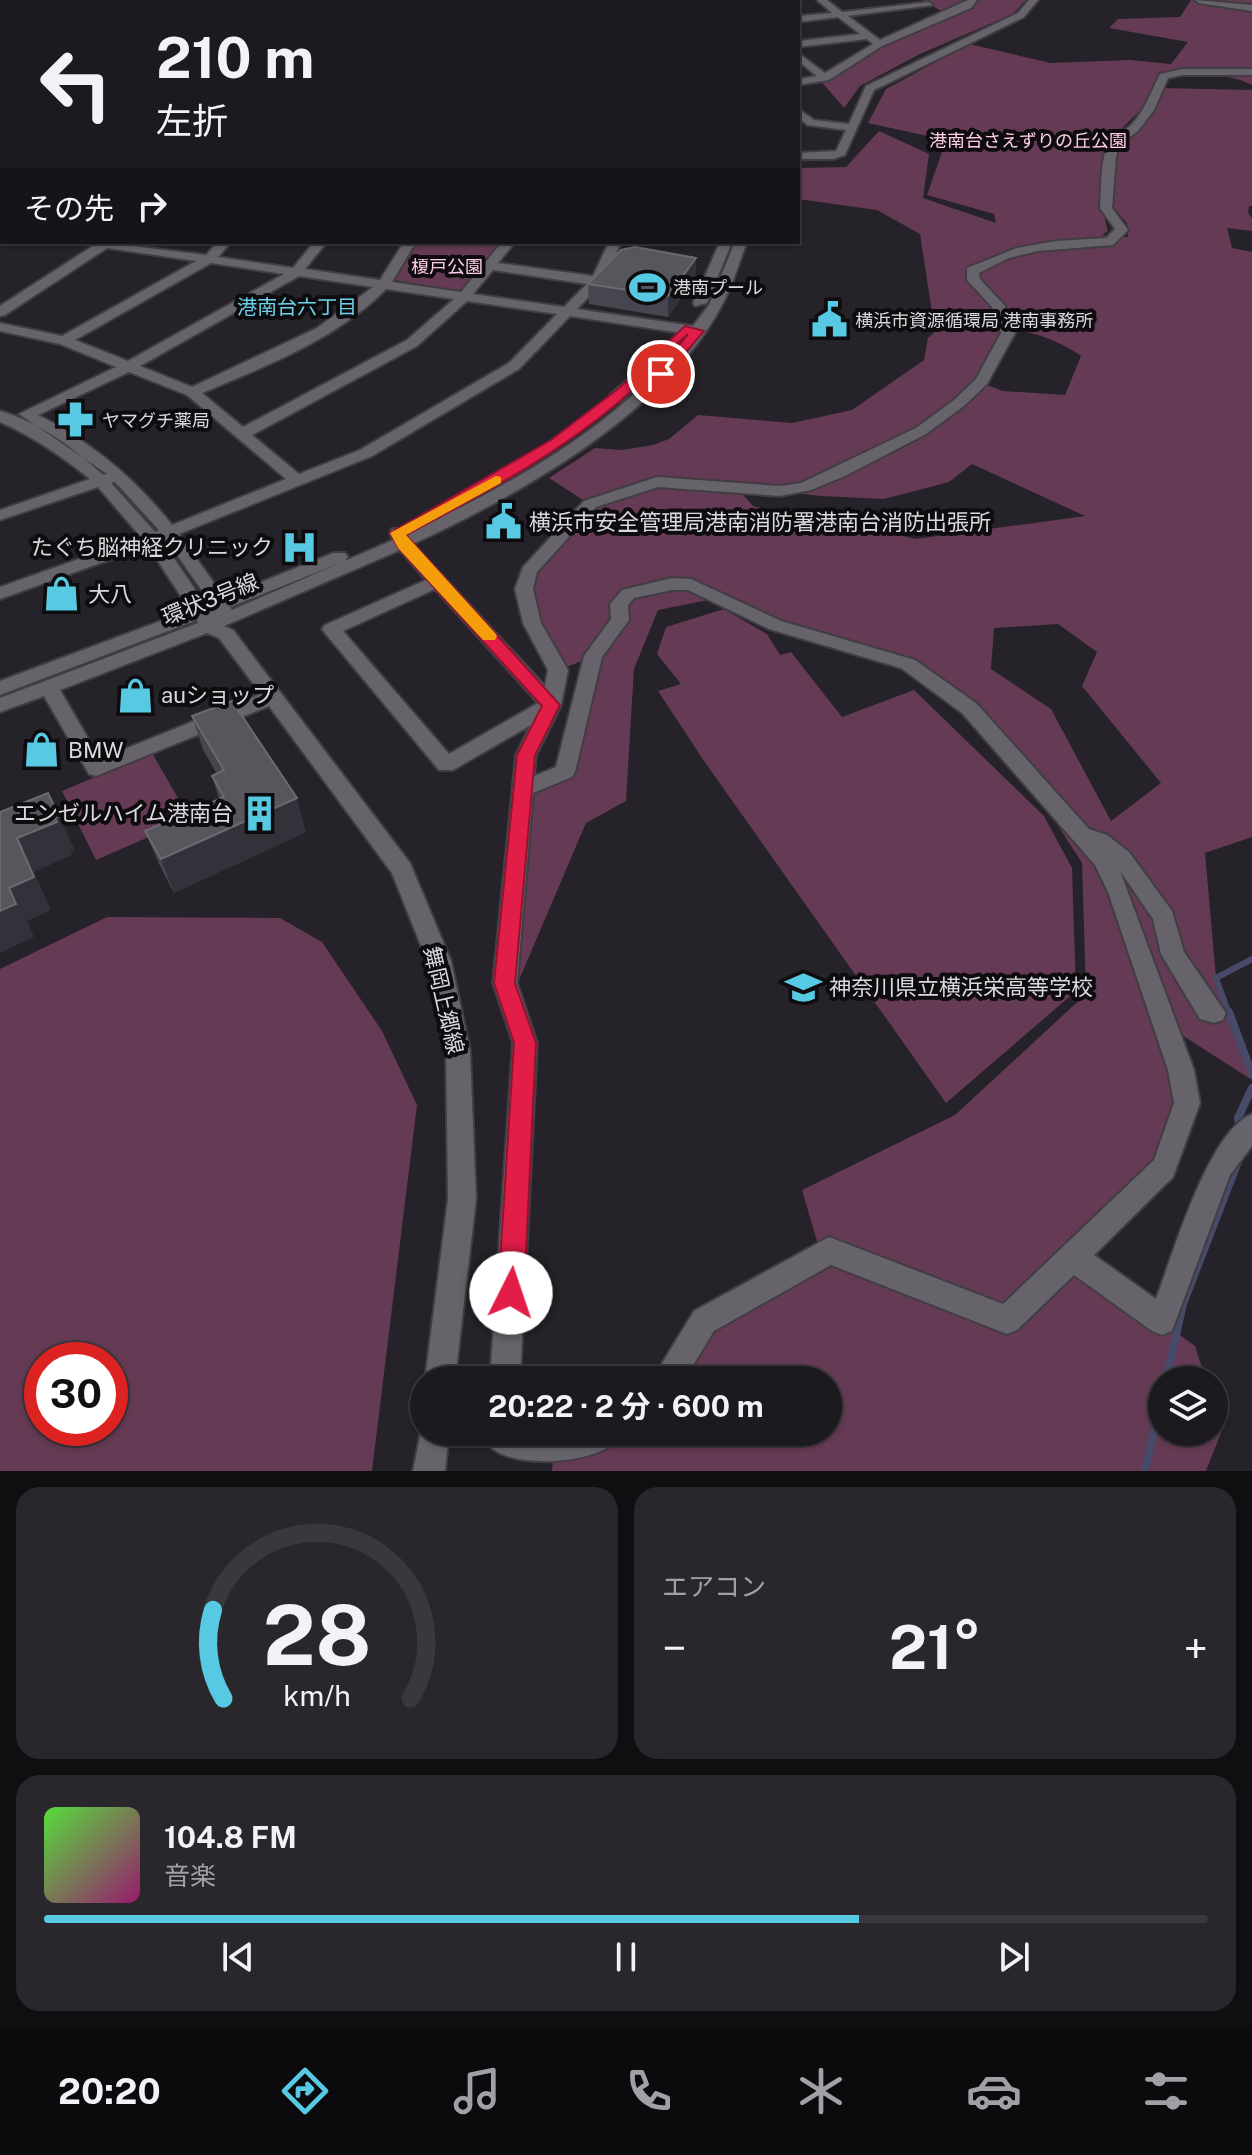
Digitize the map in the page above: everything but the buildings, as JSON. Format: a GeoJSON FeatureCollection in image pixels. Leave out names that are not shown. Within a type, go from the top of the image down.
{"type":"FeatureCollection","features":[{"type":"Feature","properties":{"kind":"street"},"geometry":{"type":"LineString","coordinates":[[821,0],[879,44]]}},
{"type":"Feature","properties":{"kind":"street"},"geometry":{"type":"LineString","coordinates":[[800,82],[825,78],[879,44],[968,6],[973,0]]}},
{"type":"Feature","properties":{"kind":"street"},"geometry":{"type":"LineString","coordinates":[[800,156],[833,156],[841,153],[870,88],[1021,15],[1034,0]]}},
{"type":"Feature","properties":{"kind":"street"},"geometry":{"type":"LineString","coordinates":[[1199,0],[1252,8]]}},
{"type":"Feature","properties":{"kind":"street"},"geometry":{"type":"LineString","coordinates":[[800,19],[926,2],[948,15]]}},
{"type":"Feature","properties":{"kind":"street"},"geometry":{"type":"LineString","coordinates":[[800,44],[869,36]]}},
{"type":"Feature","properties":{"kind":"street"},"geometry":{"type":"LineString","coordinates":[[800,58],[825,78]]}},
{"type":"Feature","properties":{"kind":"street"},"geometry":{"type":"LineString","coordinates":[[506,1366],[525,1043],[505,983],[526,755],[551,705],[558,670],[532,623],[524,589],[529,571],[590,504],[657,482],[780,491],[805,487],[921,431],[981,383],[1008,333],[998,306],[974,280],[972,271],[1001,256],[1038,245],[1109,242],[1122,230],[1106,208],[1110,157],[1117,139],[1134,129],[1157,99],[1164,76],[1183,72],[1252,72]]}},
{"type":"Feature","properties":{"kind":"street"},"geometry":{"type":"LineString","coordinates":[[800,114],[811,123],[851,127]]}},
{"type":"Feature","properties":{"kind":"street"},"geometry":{"type":"LineString","coordinates":[[0,312],[105,244]]}},
{"type":"Feature","properties":{"kind":"street"},"geometry":{"type":"LineString","coordinates":[[122,244],[152,246],[295,273],[691,330]]}},
{"type":"Feature","properties":{"kind":"street"},"geometry":{"type":"LineString","coordinates":[[64,341],[209,259],[223,244]]}},
{"type":"Feature","properties":{"kind":"street"},"geometry":{"type":"LineString","coordinates":[[27,414],[128,367],[295,273],[319,244]]}},
{"type":"Feature","properties":{"kind":"street"},"geometry":{"type":"LineString","coordinates":[[192,392],[234,375],[346,316],[384,285],[409,244]]}},
{"type":"Feature","properties":{"kind":"street"},"geometry":{"type":"LineString","coordinates":[[243,433],[412,343],[464,297],[507,244]]}},
{"type":"Feature","properties":{"kind":"street"},"geometry":{"type":"LineString","coordinates":[[0,593],[160,536],[366,453],[514,366],[597,281],[614,244]]}},
{"type":"Feature","properties":{"kind":"street","name":"環状3号線"},"geometry":{"type":"LineString","coordinates":[[691,330],[725,244]]}},
{"type":"Feature","properties":{"kind":"street","name":"環状3号線"},"geometry":{"type":"LineString","coordinates":[[0,705],[218,620],[481,506],[570,450],[648,388],[730,276],[740,244]]}},
{"type":"Feature","properties":{"kind":"street"},"geometry":{"type":"LineString","coordinates":[[490,266],[597,281]]}},
{"type":"Feature","properties":{"kind":"street"},"geometry":{"type":"LineString","coordinates":[[0,327],[64,341],[192,392],[296,480]]}},
{"type":"Feature","properties":{"kind":"street","name":"舞岡上郷線"},"geometry":{"type":"LineString","coordinates":[[0,403],[27,414],[75,442],[110,478],[160,536],[218,620],[402,869],[439,961],[458,1051],[462,1199],[442,1366]]}},
{"type":"Feature","properties":{"kind":"street","name":"舞岡上郷線"},"geometry":{"type":"LineString","coordinates":[[0,416],[110,478]]}},
{"type":"Feature","properties":{"kind":"street"},"geometry":{"type":"LineString","coordinates":[[0,515],[110,478]]}},
{"type":"Feature","properties":{"kind":"street"},"geometry":{"type":"LineString","coordinates":[[401,539],[551,705]]}},
{"type":"Feature","properties":{"kind":"street"},"geometry":{"type":"LineString","coordinates":[[438,581],[331,629],[446,765],[551,705]]}},
{"type":"Feature","properties":{"kind":"street"},"geometry":{"type":"LineString","coordinates":[[522,789],[565,772],[593,656],[620,620],[619,604],[628,594],[672,584],[691,585],[775,625],[908,664],[969,708],[1104,860],[1119,892],[1181,1070],[1187,1103],[1164,1168],[1007,1320],[829,1251],[704,1321],[676,1366]]}},
{"type":"Feature","properties":{"kind":"street","name":"環状3号線"},"geometry":{"type":"LineString","coordinates":[[0,688],[218,620]]}},
{"type":"Feature","properties":{"kind":"street"},"geometry":{"type":"LineString","coordinates":[[49,687],[96,769],[274,696]]}},
{"type":"Feature","properties":{"kind":"street"},"geometry":{"type":"LineString","coordinates":[[1081,834],[1100,839],[1115,850],[1134,874],[1164,917],[1174,956],[1209,1012],[1214,1013]]}},
{"type":"Feature","properties":{"kind":"street"},"geometry":{"type":"LineString","coordinates":[[1071,1256],[1162,1321],[1219,1168],[1252,1126]]}},
{"type":"Feature","properties":{"kind":"street"},"geometry":{"type":"LineString","coordinates":[[429,1471],[432,1446]]}},
{"type":"Feature","properties":{"kind":"street"},"geometry":{"type":"LineString","coordinates":[[506,1446],[522,1459],[553,1461],[581,1446]]}},
{"type":"Feature","properties":{"kind":"green space"},"geometry":{"type":"Polygon","coordinates":[[[922,0],[1026,0],[1013,14],[920,54],[860,86],[844,108],[819,79],[879,44],[947,14],[922,0]]]}},
{"type":"Feature","properties":{"kind":"green space","name":"港南台さえずりの丘公園"},"geometry":{"type":"Polygon","coordinates":[[[1191,0],[1252,0],[1252,85],[1208,74],[1164,76],[1161,84],[1155,86],[1147,102],[1119,133],[1109,150],[1103,185],[1108,231],[1102,235],[1128,237],[1127,223],[1113,207],[1111,154],[1117,139],[1134,129],[1160,88],[1252,90],[1252,206],[1249,206],[1248,213],[1252,218],[1252,231],[1227,228],[1232,248],[1252,252],[1252,837],[1205,853],[1216,978],[1252,1080],[1163,1023],[1181,1070],[1187,1103],[1164,1168],[1071,1256],[1195,1346],[1201,1366],[1148,1366],[1148,1446],[1216,1446],[1206,1471],[552,1471],[553,1461],[581,1446],[842,1446],[842,1366],[676,1366],[704,1321],[821,1255],[802,1190],[955,1115],[1086,994],[1082,863],[1042,801],[1081,834],[966,697],[912,666],[771,623],[699,588],[708,600],[658,610],[634,669],[626,801],[586,823],[519,980],[507,959],[522,786],[565,771],[593,657],[558,670],[532,623],[529,571],[589,504],[549,478],[595,448],[622,450],[669,439],[698,415],[792,423],[852,410],[924,360],[928,338],[935,332],[920,234],[877,210],[800,199],[800,168],[846,167],[879,131],[929,154],[923,198],[996,223],[994,214],[927,195],[946,140],[868,123],[886,89],[969,44],[1051,63],[1130,60],[1171,64],[1188,42],[1109,28],[1118,19],[1180,17],[1191,0]],[[1004,329],[976,381],[1003,391],[1065,395],[1081,356],[1044,337],[1004,329]],[[972,464],[949,482],[884,499],[821,496],[735,486],[753,506],[826,524],[873,529],[916,539],[1085,516],[972,464]],[[1058,624],[994,628],[991,669],[1051,709],[1111,821],[1161,783],[1082,686],[1097,652],[1058,624]]]}},
{"type":"Feature","properties":{"kind":"green space","name":"榎戸公園"},"geometry":{"type":"Polygon","coordinates":[[[416,244],[499,244],[461,290],[395,280],[416,244]]]}},
{"type":"Feature","properties":{"kind":"green space"},"geometry":{"type":"Polygon","coordinates":[[[724,609],[767,634],[780,655],[791,652],[842,717],[914,690],[1044,816],[1072,868],[1076,991],[946,1103],[704,761],[658,691],[681,684],[657,654],[666,627],[724,609]]]}},
{"type":"Feature","properties":{"kind":"green space"},"geometry":{"type":"Polygon","coordinates":[[[152,753],[190,819],[96,860],[62,791],[152,753]]]}},
{"type":"Feature","properties":{"kind":"green space"},"geometry":{"type":"Polygon","coordinates":[[[107,917],[280,918],[322,942],[382,1031],[417,1105],[372,1471],[0,1471],[0,969],[107,917]]]}},
{"type":"Feature","properties":{"kind":"waterway"},"geometry":{"type":"LineString","coordinates":[[1229,1014],[1216,978],[1252,959]]}},
{"type":"Feature","properties":{"kind":"waterway"},"geometry":{"type":"LineString","coordinates":[[1229,1012],[1252,1074]]}},
{"type":"Feature","properties":{"kind":"waterway"},"geometry":{"type":"LineString","coordinates":[[1240,1129],[1238,1118],[1252,1088]]}},
{"type":"Feature","properties":{"kind":"waterway"},"geometry":{"type":"LineString","coordinates":[[1169,1366],[1183,1304],[1239,1159]]}},
{"type":"Feature","properties":{"kind":"waterway"},"geometry":{"type":"LineString","coordinates":[[1145,1471],[1151,1446]]}},
{"type":"Feature","properties":{"kind":"slow traffic"},"geometry":{"type":"LineString","coordinates":[[489,636],[404,545],[398,533],[496,480]]}},
{"type":"Feature","properties":{"kind":"place","name":"港南プール"},"geometry":{"type":"Point","coordinates":[647,287]}},
{"type":"Feature","properties":{"kind":"place","name":"横浜市資源循環局 港南事務所"},"geometry":{"type":"Point","coordinates":[829,320]}},
{"type":"Feature","properties":{"kind":"place","name":"ヤマグチ薬局"},"geometry":{"type":"Point","coordinates":[76,420]}},
{"type":"Feature","properties":{"kind":"place","name":"横浜市安全管理局港南消防署港南台消防出張所"},"geometry":{"type":"Point","coordinates":[503,522]}},
{"type":"Feature","properties":{"kind":"place","name":"たぐち脳神経クリニック"},"geometry":{"type":"Point","coordinates":[299,547]}},
{"type":"Feature","properties":{"kind":"place","name":"大八"},"geometry":{"type":"Point","coordinates":[62,594]}},
{"type":"Feature","properties":{"kind":"place","name":"auショップ"},"geometry":{"type":"Point","coordinates":[135,695]}},
{"type":"Feature","properties":{"kind":"place","name":"BMW"},"geometry":{"type":"Point","coordinates":[42,750]}},
{"type":"Feature","properties":{"kind":"place","name":"エンゼルハイム港南台"},"geometry":{"type":"Point","coordinates":[259,813]}},
{"type":"Feature","properties":{"kind":"place","name":"神奈川県立横浜栄高等学校"},"geometry":{"type":"Point","coordinates":[803,987]}},
{"type":"Feature","properties":{"kind":"district","name":"港南台六丁目"},"geometry":{"type":"Point","coordinates":[297,307]}},
{"type":"Feature","properties":{"kind":"route"},"geometry":{"type":"LineString","coordinates":[[511,1293],[525,1043],[505,983],[526,755],[551,705],[404,545],[398,533],[468,497],[556,443],[623,392],[685,330],[697,331],[661,374]]}}]}
